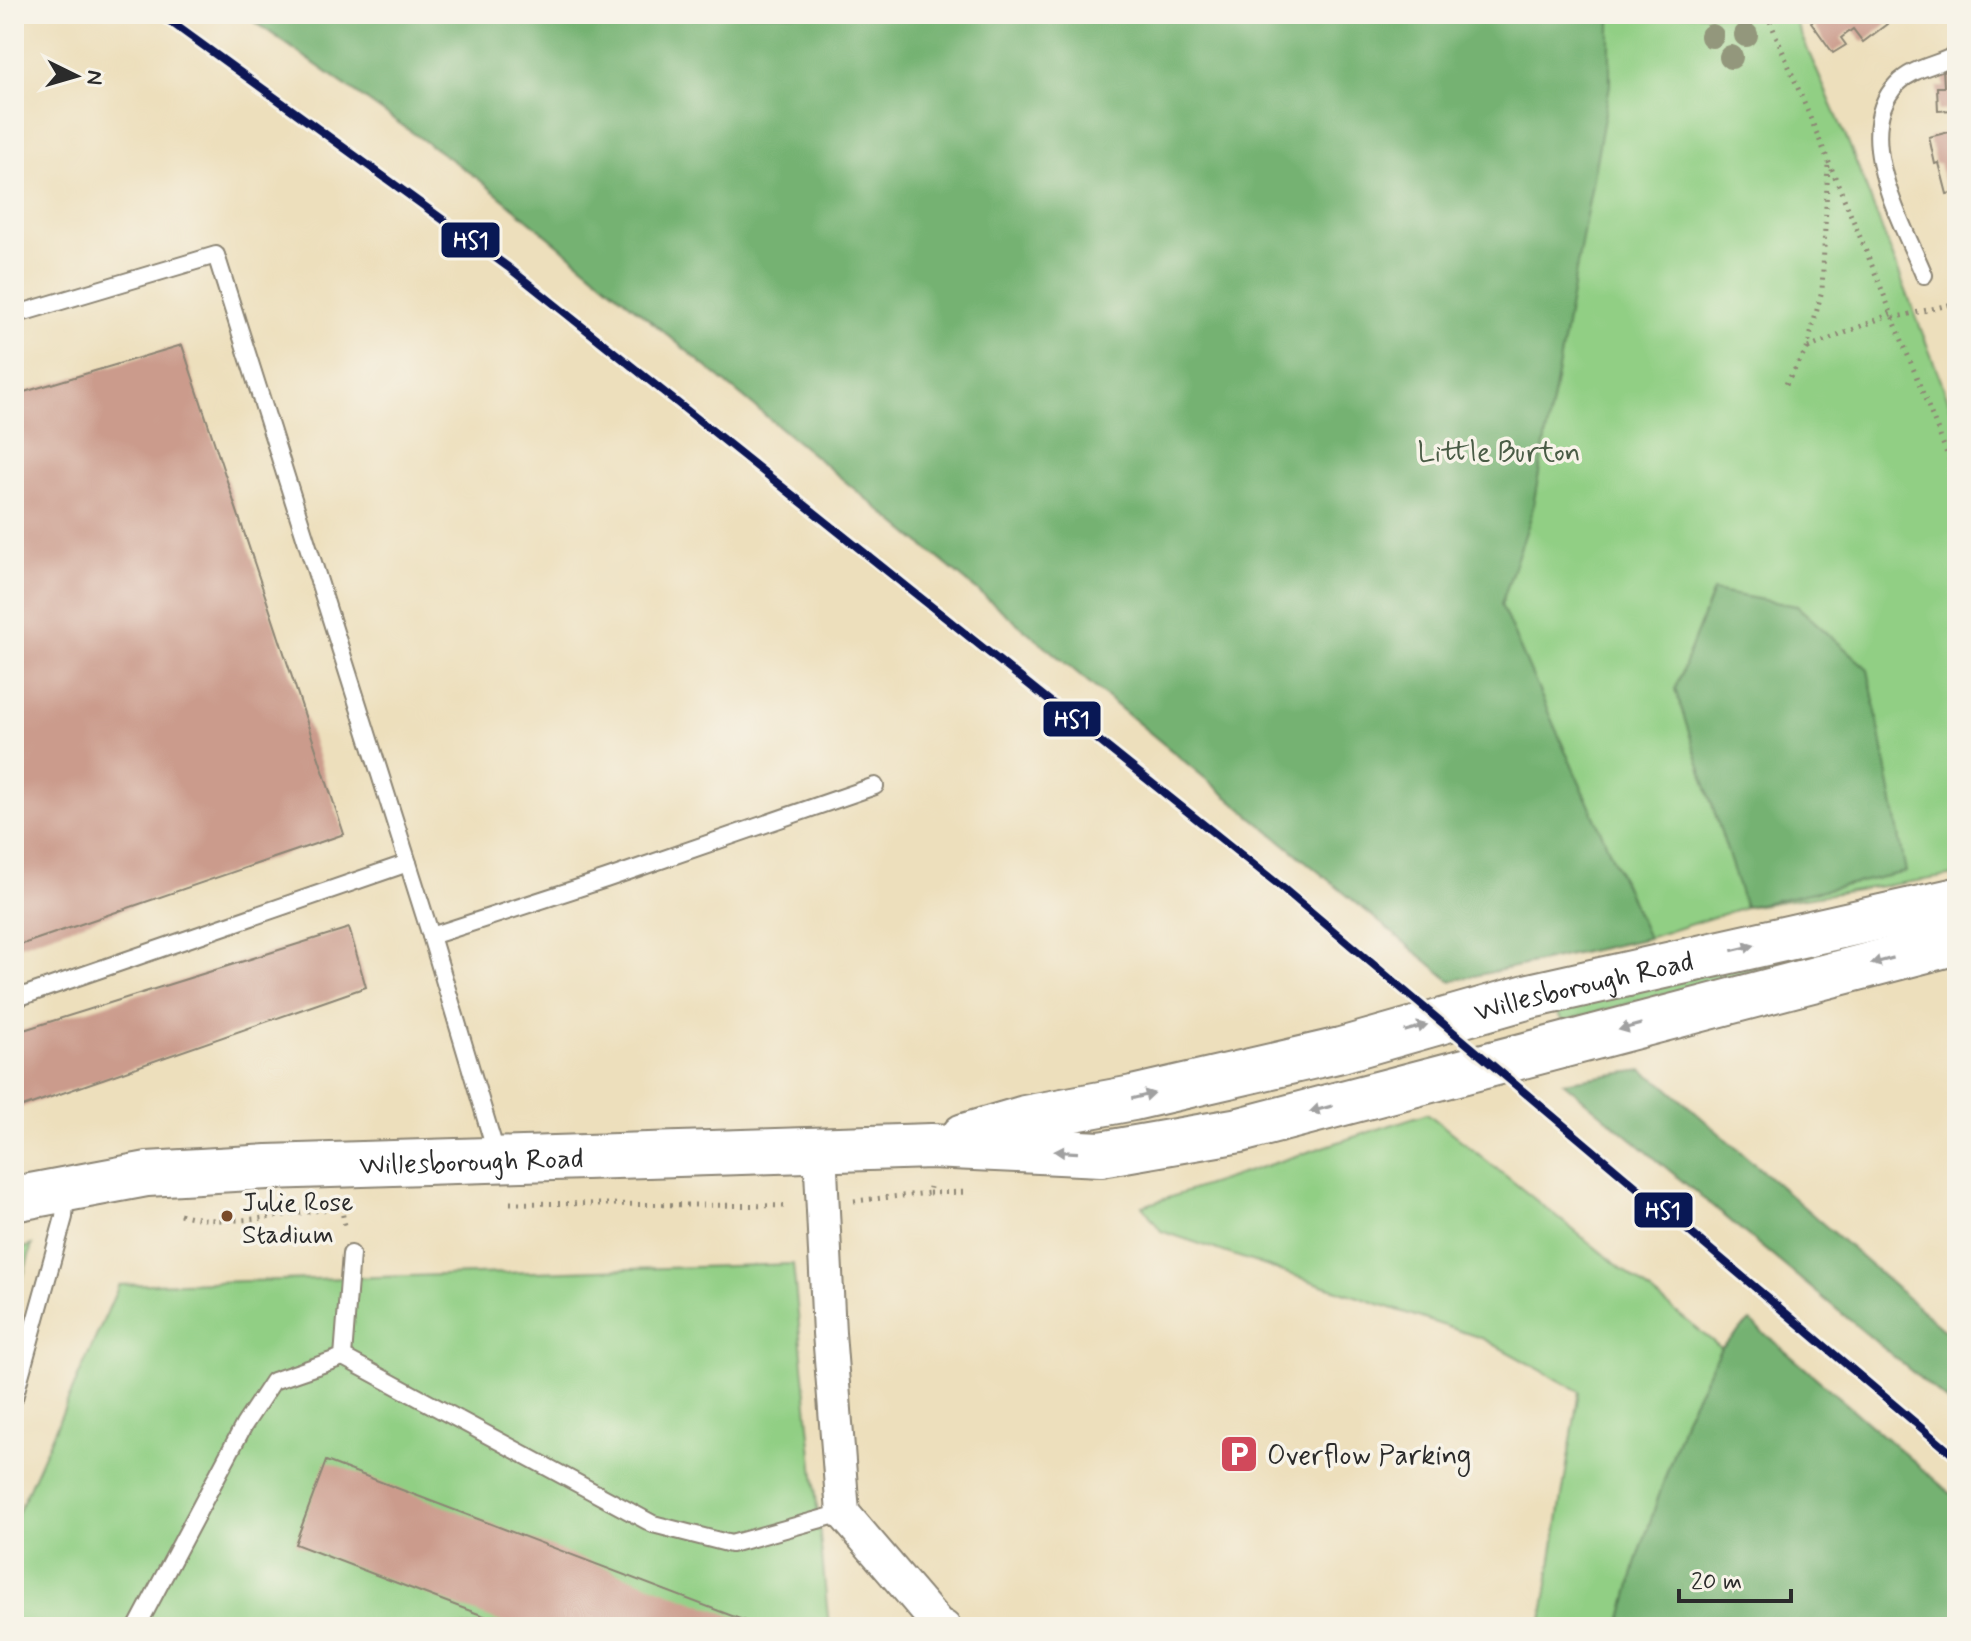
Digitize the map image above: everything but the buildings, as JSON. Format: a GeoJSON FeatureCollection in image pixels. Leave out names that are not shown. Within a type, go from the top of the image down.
{"type":"FeatureCollection","features":[{"type":"Feature","properties":{"kind":"main road","name":"Willesborough Road"},"geometry":{"type":"LineString","coordinates":[[931,1146],[1025,1118],[1133,1098],[1341,1050],[1530,996],[1957,900]]}},
{"type":"Feature","properties":{"kind":"main road","name":"Willesborough Road"},"geometry":{"type":"LineString","coordinates":[[14,1199],[147,1174],[268,1167],[502,1182],[820,1150],[931,1146],[1101,1154],[1240,1130],[1957,942]]}},
{"type":"Feature","properties":{"kind":"street"},"geometry":{"type":"LineString","coordinates":[[820,1150],[829,1333],[843,1513],[938,1624],[944,1627]]}},
{"type":"Feature","properties":{"kind":"lane"},"geometry":{"type":"LineString","coordinates":[[1924,275],[1883,179],[1879,132],[1884,105],[1897,84],[1923,66],[1957,54]]}},
{"type":"Feature","properties":{"kind":"lane"},"geometry":{"type":"LineString","coordinates":[[14,315],[216,255],[431,936],[502,1182]]}},
{"type":"Feature","properties":{"kind":"lane"},"geometry":{"type":"LineString","coordinates":[[431,936],[875,786]]}},
{"type":"Feature","properties":{"kind":"lane"},"geometry":{"type":"LineString","coordinates":[[14,999],[408,863]]}},
{"type":"Feature","properties":{"kind":"lane"},"geometry":{"type":"LineString","coordinates":[[14,1398],[64,1217],[67,1187]]}},
{"type":"Feature","properties":{"kind":"lane"},"geometry":{"type":"LineString","coordinates":[[343,1357],[351,1254]]}},
{"type":"Feature","properties":{"kind":"lane"},"geometry":{"type":"LineString","coordinates":[[137,1627],[244,1425],[273,1381],[343,1357],[653,1524],[731,1544],[843,1513]]}},
{"type":"Feature","properties":{"kind":"path"},"geometry":{"type":"LineString","coordinates":[[1767,14],[1957,479]]}},
{"type":"Feature","properties":{"kind":"path"},"geometry":{"type":"LineString","coordinates":[[1786,384],[1807,349],[1822,290],[1828,159]]}},
{"type":"Feature","properties":{"kind":"path"},"geometry":{"type":"LineString","coordinates":[[1807,349],[1892,316],[1957,303]]}},
{"type":"Feature","properties":{"kind":"path"},"geometry":{"type":"LineString","coordinates":[[502,1182],[748,1207],[822,1205],[929,1193],[931,1146]]}},
{"type":"Feature","properties":{"kind":"path"},"geometry":{"type":"LineString","coordinates":[[172,1212],[198,1220],[263,1218],[354,1206]]}},
{"type":"Feature","properties":{"kind":"green space","name":"Little Burton"},"geometry":{"type":"Polygon","coordinates":[[[244,14],[1792,14],[1849,144],[1957,422],[1957,875],[1745,907],[1648,938],[1451,981],[480,180],[244,14]]]}},
{"type":"Feature","properties":{"kind":"green space","name":"Little Burton"},"geometry":{"type":"Polygon","coordinates":[[[244,14],[1610,14],[1610,85],[1531,517],[1501,605],[1648,938],[1451,981],[480,180],[244,14]]]}},
{"type":"Feature","properties":{"kind":"green space"},"geometry":{"type":"Polygon","coordinates":[[[1713,591],[1797,606],[1868,669],[1906,872],[1745,907],[1675,689],[1713,591]]]}},
{"type":"Feature","properties":{"kind":"green space"},"geometry":{"type":"Polygon","coordinates":[[[1841,948],[1563,1021],[1550,1005],[1841,948]]]}},
{"type":"Feature","properties":{"kind":"green space"},"geometry":{"type":"Polygon","coordinates":[[[1642,1070],[1663,1084],[1957,1341],[1957,1409],[1563,1082],[1642,1070]]]}},
{"type":"Feature","properties":{"kind":"green space"},"geometry":{"type":"Polygon","coordinates":[[[1427,1113],[1721,1348],[1686,1415],[1637,1561],[1620,1627],[1541,1627],[1579,1391],[1484,1339],[1161,1231],[1143,1206],[1427,1113]]]}},
{"type":"Feature","properties":{"kind":"green space"},"geometry":{"type":"Polygon","coordinates":[[[32,1245],[14,1310],[14,1252],[32,1245]]]}},
{"type":"Feature","properties":{"kind":"green space","name":"Julie Rose Stadium"},"geometry":{"type":"Polygon","coordinates":[[[793,1264],[829,1627],[14,1627],[14,1522],[119,1285],[793,1264]]]}},
{"type":"Feature","properties":{"kind":"green space"},"geometry":{"type":"Polygon","coordinates":[[[1750,1321],[1957,1499],[1957,1627],[1620,1627],[1637,1561],[1686,1415],[1721,1348],[1750,1321]]]}},
{"type":"Feature","properties":{"kind":"transit line","name":"HS1"},"geometry":{"type":"LineString","coordinates":[[160,14],[508,267],[1284,889],[1957,1458]]}},
{"type":"Feature","properties":{"kind":"place","name":"Julie Rose Stadium"},"geometry":{"type":"Point","coordinates":[227,1216]}},
{"type":"Feature","properties":{"kind":"place","name":"Overflow Parking"},"geometry":{"type":"Point","coordinates":[1239,1454]}}]}
